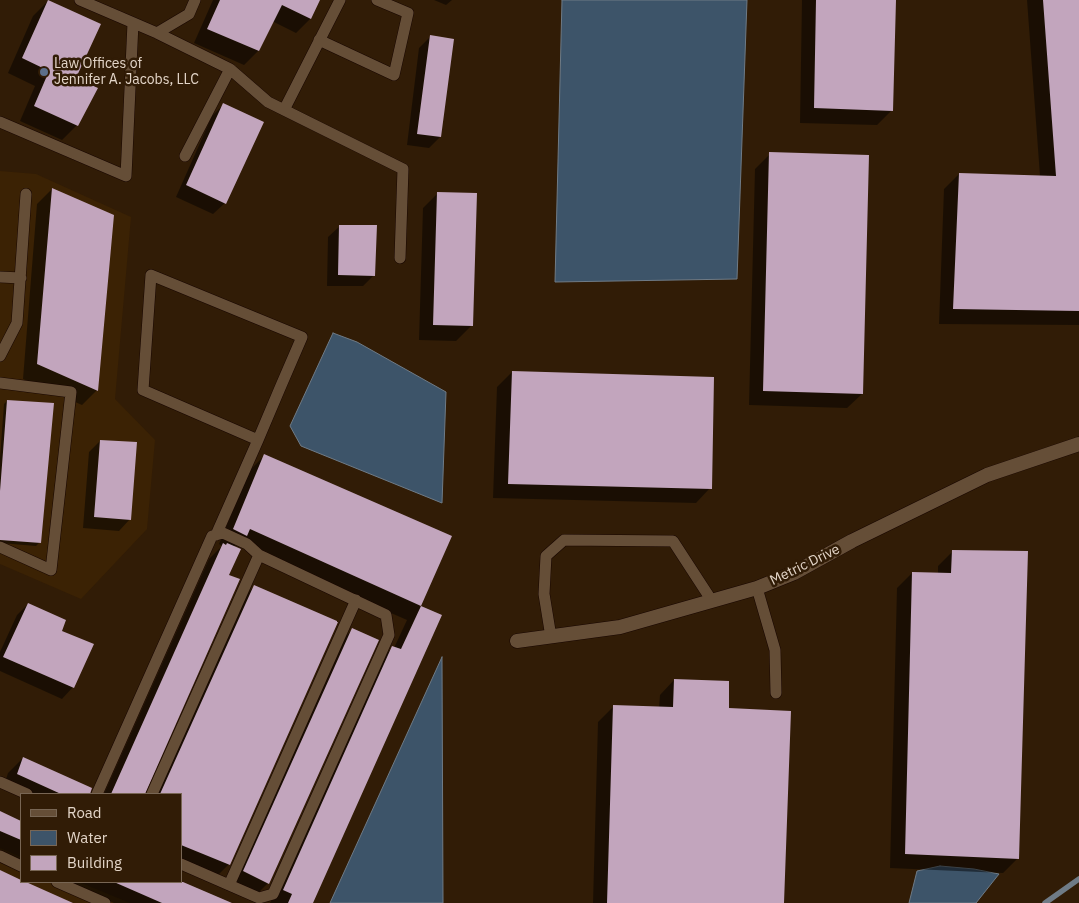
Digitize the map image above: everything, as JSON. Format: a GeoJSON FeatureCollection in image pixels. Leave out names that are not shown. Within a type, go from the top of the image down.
{"type":"FeatureCollection","features":[{"type":"Feature","properties":{"kind":"street","name":"Metric Drive"},"geometry":{"type":"LineString","coordinates":[[517,641],[620,627],[757,588],[794,572],[852,541],[987,475],[1079,444]]}},
{"type":"Feature","properties":{"kind":"lane"},"geometry":{"type":"LineString","coordinates":[[80,0],[157,33],[230,70],[268,102],[403,169],[400,258]]}},
{"type":"Feature","properties":{"kind":"lane"},"geometry":{"type":"LineString","coordinates":[[157,33],[189,14],[195,0]]}},
{"type":"Feature","properties":{"kind":"lane"},"geometry":{"type":"LineString","coordinates":[[284,110],[340,0]]}},
{"type":"Feature","properties":{"kind":"lane"},"geometry":{"type":"LineString","coordinates":[[320,40],[394,75],[408,13],[376,0]]}},
{"type":"Feature","properties":{"kind":"lane"},"geometry":{"type":"LineString","coordinates":[[0,122],[126,176],[133,23]]}},
{"type":"Feature","properties":{"kind":"lane"},"geometry":{"type":"LineString","coordinates":[[185,156],[230,70]]}},
{"type":"Feature","properties":{"kind":"lane"},"geometry":{"type":"LineString","coordinates":[[0,356],[17,323],[26,194]]}},
{"type":"Feature","properties":{"kind":"lane"},"geometry":{"type":"LineString","coordinates":[[216,535],[258,440],[302,337],[151,275],[143,390],[258,440]]}},
{"type":"Feature","properties":{"kind":"lane"},"geometry":{"type":"LineString","coordinates":[[0,278],[21,278]]}},
{"type":"Feature","properties":{"kind":"lane"},"geometry":{"type":"LineString","coordinates":[[0,383],[71,392],[51,570],[0,548]]}},
{"type":"Feature","properties":{"kind":"lane"},"geometry":{"type":"LineString","coordinates":[[97,793],[212,536],[223,533],[247,544],[259,555],[386,615],[389,635],[273,894],[259,898],[182,864]]}},
{"type":"Feature","properties":{"kind":"lane"},"geometry":{"type":"LineString","coordinates":[[551,637],[544,594],[546,556],[564,540],[673,542],[712,601]]}},
{"type":"Feature","properties":{"kind":"lane"},"geometry":{"type":"LineString","coordinates":[[152,793],[259,555]]}},
{"type":"Feature","properties":{"kind":"lane"},"geometry":{"type":"LineString","coordinates":[[757,588],[775,650],[776,693]]}},
{"type":"Feature","properties":{"kind":"lane"},"geometry":{"type":"LineString","coordinates":[[229,885],[356,600]]}},
{"type":"Feature","properties":{"kind":"lane"},"geometry":{"type":"LineString","coordinates":[[0,782],[24,793]]}},
{"type":"Feature","properties":{"kind":"lane"},"geometry":{"type":"LineString","coordinates":[[0,856],[20,866]]}},
{"type":"Feature","properties":{"kind":"lane"},"geometry":{"type":"LineString","coordinates":[[59,883],[105,903]]}},
{"type":"Feature","properties":{"kind":"shaded area"},"geometry":{"type":"Polygon","coordinates":[[[0,171],[36,174],[131,217],[115,399],[155,440],[147,529],[81,599],[0,564],[0,171]]]}},
{"type":"Feature","properties":{"kind":"shaded area"},"geometry":{"type":"Polygon","coordinates":[[[0,848],[20,857],[20,883],[81,883],[130,903],[0,903],[0,848]]]}},
{"type":"Feature","properties":{"kind":"water"},"geometry":{"type":"Polygon","coordinates":[[[562,0],[747,0],[737,279],[555,282],[562,0]]]}},
{"type":"Feature","properties":{"kind":"water"},"geometry":{"type":"Polygon","coordinates":[[[333,333],[357,342],[446,392],[442,503],[301,446],[290,426],[333,333]]]}},
{"type":"Feature","properties":{"kind":"water"},"geometry":{"type":"Polygon","coordinates":[[[442,657],[443,903],[330,903],[442,657]]]}},
{"type":"Feature","properties":{"kind":"water"},"geometry":{"type":"Polygon","coordinates":[[[940,866],[974,869],[999,874],[976,903],[909,903],[917,871],[940,866]]]}},
{"type":"Feature","properties":{"kind":"building"},"geometry":{"type":"Polygon","coordinates":[[[48,0],[101,24],[76,78],[98,88],[78,126],[34,106],[49,71],[22,58],[48,0]]]}},
{"type":"Feature","properties":{"kind":"building"},"geometry":{"type":"Polygon","coordinates":[[[220,0],[320,0],[311,19],[282,5],[259,51],[207,29],[220,0]]]}},
{"type":"Feature","properties":{"kind":"building"},"geometry":{"type":"Polygon","coordinates":[[[816,0],[896,0],[893,111],[814,108],[816,0]]]}},
{"type":"Feature","properties":{"kind":"building"},"geometry":{"type":"Polygon","coordinates":[[[1043,0],[1079,0],[1079,311],[953,309],[959,173],[1056,176],[1043,0]]]}},
{"type":"Feature","properties":{"kind":"building"},"geometry":{"type":"Polygon","coordinates":[[[430,35],[454,39],[441,137],[417,134],[430,35]]]}},
{"type":"Feature","properties":{"kind":"building"},"geometry":{"type":"Polygon","coordinates":[[[223,103],[264,122],[226,204],[186,185],[223,103]]]}},
{"type":"Feature","properties":{"kind":"building"},"geometry":{"type":"Polygon","coordinates":[[[769,152],[869,155],[863,394],[763,391],[769,152]]]}},
{"type":"Feature","properties":{"kind":"building"},"geometry":{"type":"Polygon","coordinates":[[[52,188],[114,215],[98,391],[37,364],[52,188]]]}},
{"type":"Feature","properties":{"kind":"building"},"geometry":{"type":"Polygon","coordinates":[[[437,192],[477,193],[473,326],[433,325],[437,192]]]}},
{"type":"Feature","properties":{"kind":"building"},"geometry":{"type":"Polygon","coordinates":[[[339,225],[377,225],[375,276],[338,275],[339,225]]]}},
{"type":"Feature","properties":{"kind":"building"},"geometry":{"type":"Polygon","coordinates":[[[512,371],[714,377],[712,489],[508,484],[512,371]]]}},
{"type":"Feature","properties":{"kind":"building"},"geometry":{"type":"Polygon","coordinates":[[[7,400],[54,403],[41,543],[0,540],[0,491],[7,400]]]}},
{"type":"Feature","properties":{"kind":"building"},"geometry":{"type":"Polygon","coordinates":[[[100,440],[137,442],[131,520],[94,517],[100,440]]]}},
{"type":"Feature","properties":{"kind":"building"},"geometry":{"type":"Polygon","coordinates":[[[264,454],[452,536],[421,606],[250,529],[247,536],[233,529],[264,454]]]}},
{"type":"Feature","properties":{"kind":"building"},"geometry":{"type":"Polygon","coordinates":[[[223,543],[241,549],[229,575],[240,579],[145,793],[111,793],[223,543]]]}},
{"type":"Feature","properties":{"kind":"building"},"geometry":{"type":"Polygon","coordinates":[[[952,550],[1028,551],[1019,859],[905,854],[912,572],[951,573],[952,550]]]}},
{"type":"Feature","properties":{"kind":"building"},"geometry":{"type":"Polygon","coordinates":[[[254,585],[338,622],[230,865],[182,845],[182,793],[160,793],[254,585]]]}},
{"type":"Feature","properties":{"kind":"building"},"geometry":{"type":"Polygon","coordinates":[[[28,603],[66,620],[62,631],[94,644],[74,688],[3,657],[28,603]]]}},
{"type":"Feature","properties":{"kind":"building"},"geometry":{"type":"Polygon","coordinates":[[[421,606],[442,615],[313,903],[288,903],[292,894],[283,890],[392,646],[401,649],[421,606]]]}},
{"type":"Feature","properties":{"kind":"building"},"geometry":{"type":"Polygon","coordinates":[[[352,628],[379,640],[269,884],[243,871],[352,628]]]}},
{"type":"Feature","properties":{"kind":"building"},"geometry":{"type":"Polygon","coordinates":[[[674,679],[729,681],[729,708],[791,711],[784,903],[607,903],[613,705],[673,707],[674,679]]]}},
{"type":"Feature","properties":{"kind":"building"},"geometry":{"type":"Polygon","coordinates":[[[23,757],[92,788],[90,793],[59,793],[17,774],[23,757]]]}},
{"type":"Feature","properties":{"kind":"building"},"geometry":{"type":"Polygon","coordinates":[[[0,811],[20,821],[20,840],[0,831],[0,811]]]}},
{"type":"Feature","properties":{"kind":"building"},"geometry":{"type":"Polygon","coordinates":[[[0,870],[20,880],[20,883],[28,883],[73,903],[0,903],[0,870]]]}},
{"type":"Feature","properties":{"kind":"building"},"geometry":{"type":"Polygon","coordinates":[[[183,882],[232,903],[162,903],[116,883],[183,882]]]}},
{"type":"Feature","properties":{"kind":"waterway"},"geometry":{"type":"LineString","coordinates":[[1045,903],[1079,879]]}},
{"type":"Feature","properties":{"kind":"place","name":"Law Offices of Jennifer A. Jacobs, LLC"},"geometry":{"type":"Point","coordinates":[44,72]}}]}
